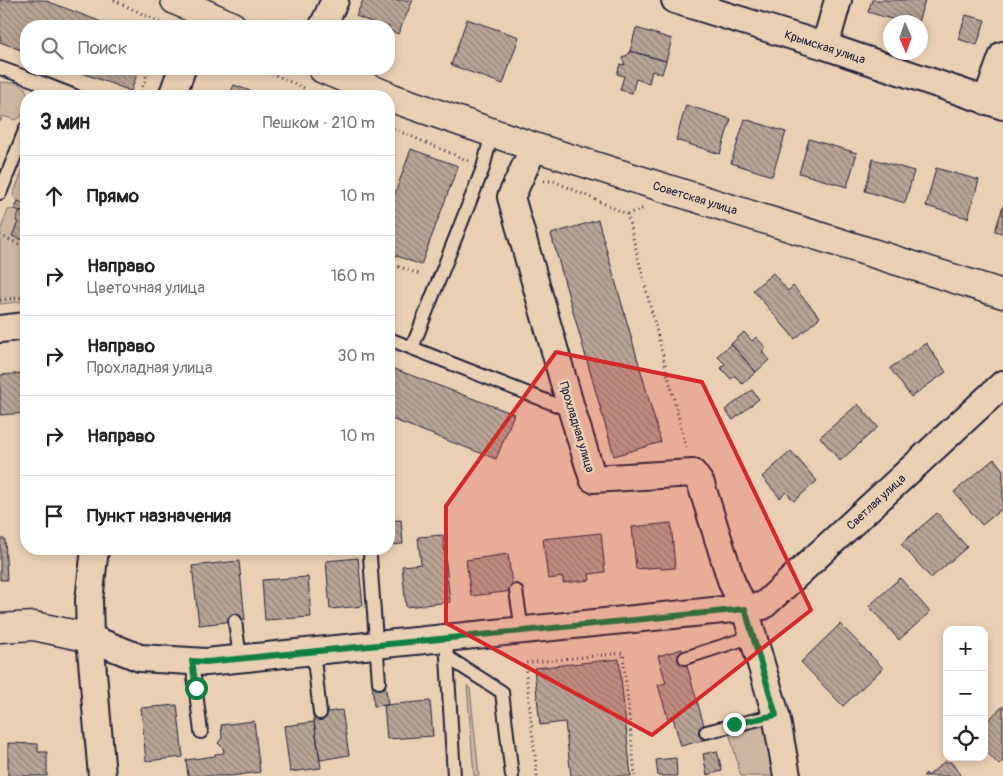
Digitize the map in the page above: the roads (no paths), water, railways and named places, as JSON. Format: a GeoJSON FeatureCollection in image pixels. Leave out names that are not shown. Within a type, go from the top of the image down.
{"type":"FeatureCollection","features":[{"type":"Feature","properties":{"kind":"street"},"geometry":{"type":"LineString","coordinates":[[326,20],[335,0]]}},
{"type":"Feature","properties":{"kind":"street","name":"Крымская улица"},"geometry":{"type":"LineString","coordinates":[[675,0],[825,46],[995,103]]}},
{"type":"Feature","properties":{"kind":"street"},"geometry":{"type":"LineString","coordinates":[[825,46],[838,0]]}},
{"type":"Feature","properties":{"kind":"street"},"geometry":{"type":"LineString","coordinates":[[170,12],[206,13],[220,20]]}},
{"type":"Feature","properties":{"kind":"street"},"geometry":{"type":"LineString","coordinates":[[995,103],[1003,55]]}},
{"type":"Feature","properties":{"kind":"street"},"geometry":{"type":"LineString","coordinates":[[174,90],[180,75]]}},
{"type":"Feature","properties":{"kind":"street","name":"Советская улица"},"geometry":{"type":"LineString","coordinates":[[318,81],[360,90]]}},
{"type":"Feature","properties":{"kind":"street","name":"Советская улица"},"geometry":{"type":"LineString","coordinates":[[395,98],[534,147],[1003,294]]}},
{"type":"Feature","properties":{"kind":"street","name":"Прохладная улица"},"geometry":{"type":"LineString","coordinates":[[534,147],[511,198],[593,479],[693,473],[701,484],[732,583],[745,609]]}},
{"type":"Feature","properties":{"kind":"street"},"geometry":{"type":"LineString","coordinates":[[0,329],[20,327]]}},
{"type":"Feature","properties":{"kind":"street","name":"Светлая улица"},"geometry":{"type":"LineString","coordinates":[[90,638],[140,658],[206,662],[375,644],[446,648],[522,630],[764,606],[1003,384]]}},
{"type":"Feature","properties":{"kind":"street"},"geometry":{"type":"LineString","coordinates":[[94,555],[89,600],[90,638],[102,776]]}},
{"type":"Feature","properties":{"kind":"street"},"geometry":{"type":"LineString","coordinates":[[745,609],[776,715],[787,776]]}},
{"type":"Feature","properties":{"kind":"street"},"geometry":{"type":"LineString","coordinates":[[0,628],[34,626],[90,638]]}},
{"type":"Feature","properties":{"kind":"lane"},"geometry":{"type":"LineString","coordinates":[[0,68],[41,90]]}},
{"type":"Feature","properties":{"kind":"lane"},"geometry":{"type":"LineString","coordinates":[[412,348],[483,168],[492,133]]}},
{"type":"Feature","properties":{"kind":"lane"},"geometry":{"type":"LineString","coordinates":[[0,194],[20,143]]}},
{"type":"Feature","properties":{"kind":"lane"},"geometry":{"type":"LineString","coordinates":[[395,341],[572,411]]}},
{"type":"Feature","properties":{"kind":"lane"},"geometry":{"type":"LineString","coordinates":[[370,557],[379,682]]}},
{"type":"Feature","properties":{"kind":"lane"},"geometry":{"type":"LineString","coordinates":[[516,591],[522,630]]}},
{"type":"Feature","properties":{"kind":"lane"},"geometry":{"type":"LineString","coordinates":[[236,621],[240,658]]}},
{"type":"Feature","properties":{"kind":"lane"},"geometry":{"type":"LineString","coordinates":[[685,658],[752,636]]}},
{"type":"Feature","properties":{"kind":"lane"},"geometry":{"type":"LineString","coordinates":[[446,648],[454,776]]}},
{"type":"Feature","properties":{"kind":"lane"},"geometry":{"type":"LineString","coordinates":[[446,648],[502,692],[512,776]]}},
{"type":"Feature","properties":{"kind":"lane"},"geometry":{"type":"LineString","coordinates":[[313,650],[320,713]]}},
{"type":"Feature","properties":{"kind":"lane"},"geometry":{"type":"LineString","coordinates":[[192,661],[201,732]]}},
{"type":"Feature","properties":{"kind":"lane"},"geometry":{"type":"LineString","coordinates":[[706,732],[776,715]]}}]}
